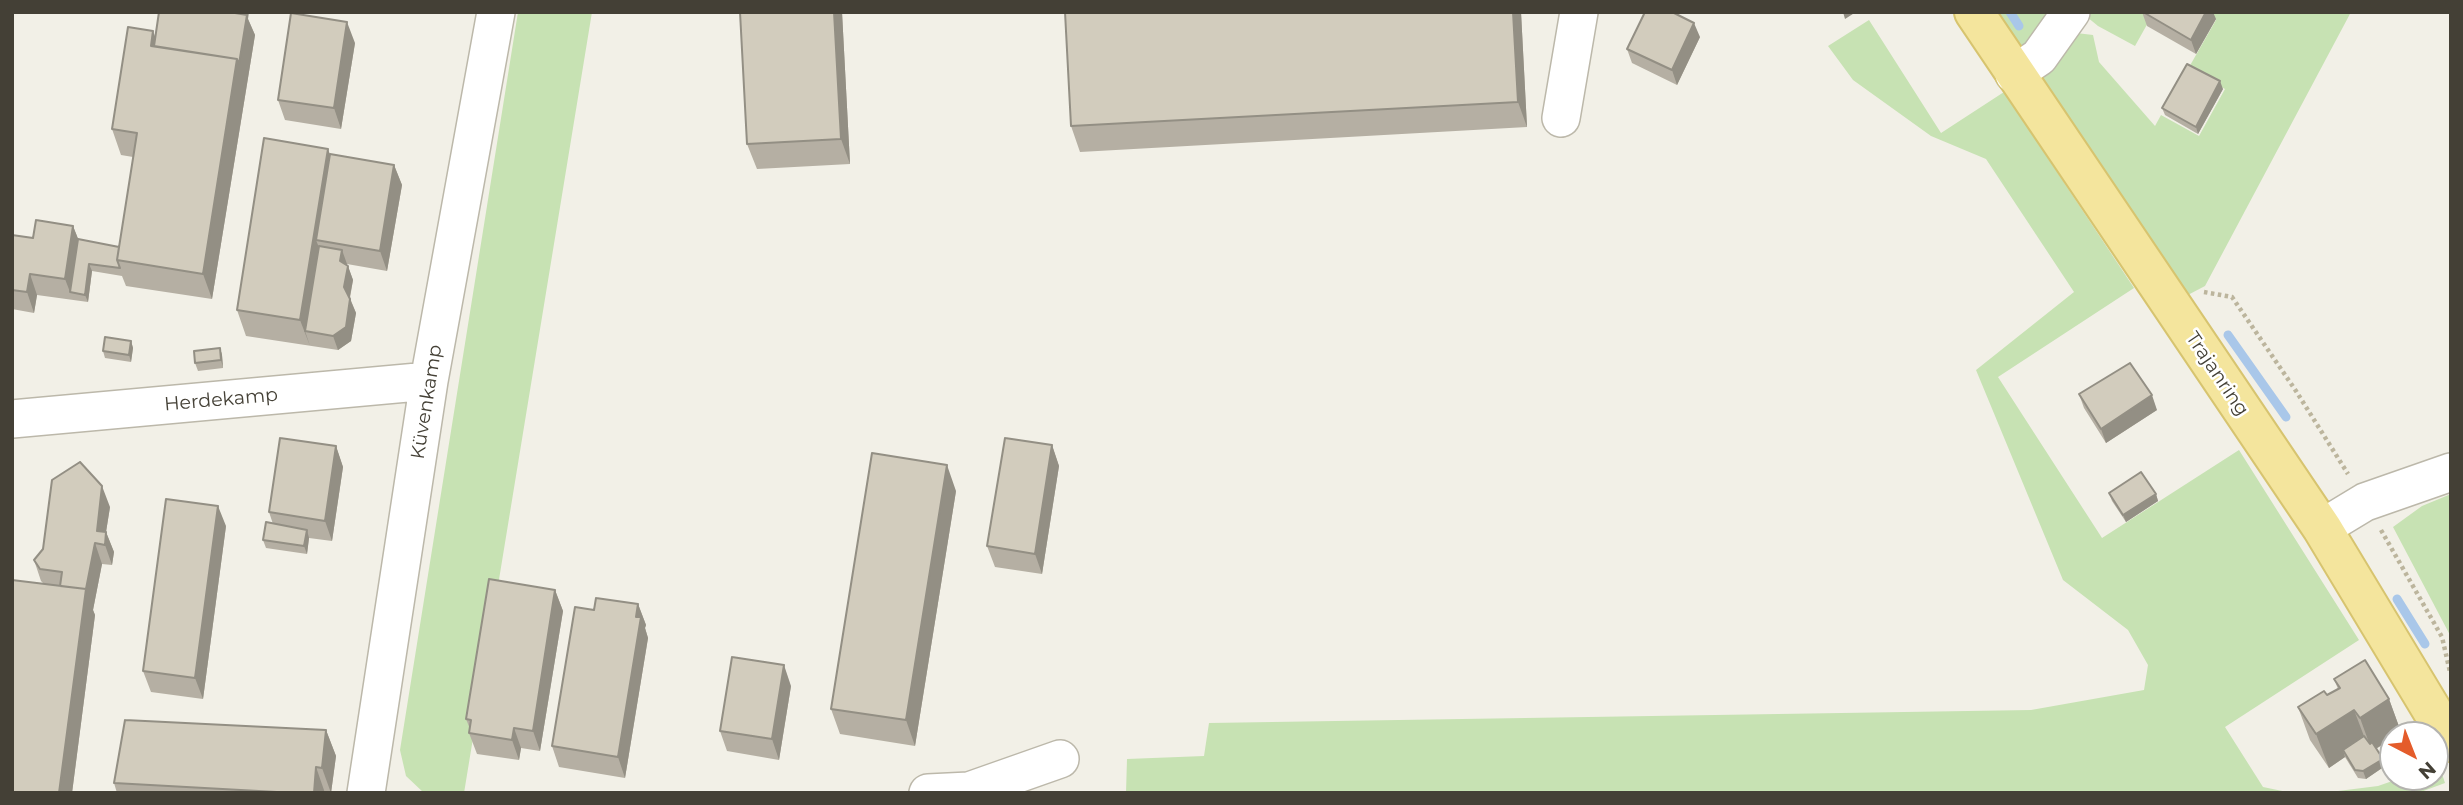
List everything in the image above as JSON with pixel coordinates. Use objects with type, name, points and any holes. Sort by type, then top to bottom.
[{"type":"main road","name":"Trajanring","points":[[1974,12],[2322,528],[2451,742]]},
{"type":"street","name":"Küvenkamp","points":[[366,793],[429,380],[496,12]]},
{"type":"street","points":[[1562,118],[1579,12]]},
{"type":"street","points":[[2014,74],[2039,57],[2071,12]]},
{"type":"street","name":"Herdekamp","points":[[12,419],[429,380]]},
{"type":"street","points":[[2322,528],[2365,502],[2451,472]]},
{"type":"street","points":[[928,793],[969,791],[1060,759]]},
{"type":"path","points":[[2200,291],[2232,297],[2296,391],[2365,502],[2442,637],[2451,675]]},
{"type":"green space","points":[[518,12],[592,12],[464,793],[424,793],[406,776],[400,750]]},
{"type":"green space","points":[[1994,12],[2061,12],[2019,51]]},
{"type":"green space","points":[[2081,12],[2154,12],[2135,46],[2098,26]]},
{"type":"green space","points":[[2204,12],[2351,12],[2205,286],[2184,297],[2037,86],[2047,61],[2068,32],[2093,35],[2099,62],[2155,126],[2161,115],[2199,136],[2225,89],[2188,69],[2216,20]]},
{"type":"green space","points":[[1869,20],[1941,133],[2004,92],[2134,288],[1998,377],[2102,538],[2239,450],[2359,640],[2225,727],[2263,787],[2292,793],[1126,793],[1127,759],[1204,756],[1209,723],[2031,710],[2144,690],[2148,665],[2128,630],[2063,580],[1976,370],[2074,292],[1986,159],[1931,136],[1853,80],[1828,46]]},
{"type":"green space","points":[[2451,494],[2451,637],[2393,527],[2422,506]]},
{"type":"green space","points":[[2378,786],[2379,791],[2423,791],[2322,793]]},
{"type":"building","points":[[159,12],[229,12],[247,15],[239,64],[237,59],[154,46]]},
{"type":"building","points":[[740,12],[834,12],[841,139],[747,144]]},
{"type":"building","points":[[1065,12],[1513,12],[1518,102],[1071,126]]},
{"type":"building","points":[[1645,12],[1672,12],[1694,23],[1672,70],[1627,49]]},
{"type":"building","points":[[2143,12],[2206,12],[2191,40]]},
{"type":"building","points":[[291,13],[347,22],[334,108],[278,100]]},
{"type":"building","points":[[128,27],[153,31],[151,46],[237,59],[203,274],[117,260],[137,133],[112,129]]},
{"type":"building","points":[[2187,64],[2220,81],[2196,127],[2162,108]]},
{"type":"building","points":[[264,138],[328,149],[300,320],[237,310]]},
{"type":"building","points":[[330,154],[394,165],[380,251],[316,240]]},
{"type":"building","points":[[36,220],[73,226],[65,279],[30,274],[27,292],[12,290],[12,235],[33,238]]},
{"type":"building","points":[[78,239],[119,247],[117,260],[120,268],[89,264],[85,295],[70,292]]},
{"type":"building","points":[[319,246],[342,250],[340,261],[348,266],[344,287],[350,299],[346,327],[333,336],[305,331]]},
{"type":"building","points":[[105,337],[131,341],[129,355],[103,351]]},
{"type":"building","points":[[220,348],[221,360],[195,363],[194,351]]},
{"type":"building","points":[[2130,363],[2152,395],[2101,429],[2079,394]]},
{"type":"building","points":[[280,438],[336,446],[325,521],[269,512]]},
{"type":"building","points":[[1005,438],[1052,445],[1035,554],[987,546]]},
{"type":"building","points":[[872,453],[947,465],[906,720],[831,709]]},
{"type":"building","points":[[80,462],[102,486],[97,531],[106,532],[105,545],[95,543],[86,589],[60,586],[62,572],[40,569],[34,560],[43,549],[52,480]]},
{"type":"building","points":[[2141,472],[2156,494],[2123,515],[2109,493]]},
{"type":"building","points":[[166,499],[218,506],[195,678],[143,671]]},
{"type":"building","points":[[266,522],[307,530],[304,546],[263,540]]},
{"type":"building","points":[[489,579],[555,590],[533,731],[514,728],[512,740],[469,733],[471,720],[466,719]]},
{"type":"building","points":[[12,580],[86,589],[59,793],[12,793]]},
{"type":"building","points":[[596,598],[638,604],[636,617],[641,617],[618,757],[552,746],[575,607],[594,610]]},
{"type":"building","points":[[732,657],[784,665],[772,739],[720,731]]},
{"type":"building","points":[[2365,660],[2389,699],[2360,718],[2354,710],[2316,734],[2298,707],[2324,691],[2327,695],[2340,688],[2334,679]]},
{"type":"building","points":[[125,720],[326,730],[322,768],[316,767],[314,793],[114,783]]},
{"type":"building","points":[[2364,736],[2379,753],[2379,761],[2363,771],[2355,770],[2343,750]]},
{"type":"waterway","points":[[2010,12],[2019,26]]},
{"type":"waterway","points":[[2228,335],[2286,417]]},
{"type":"waterway","points":[[2397,599],[2425,644]]}]
